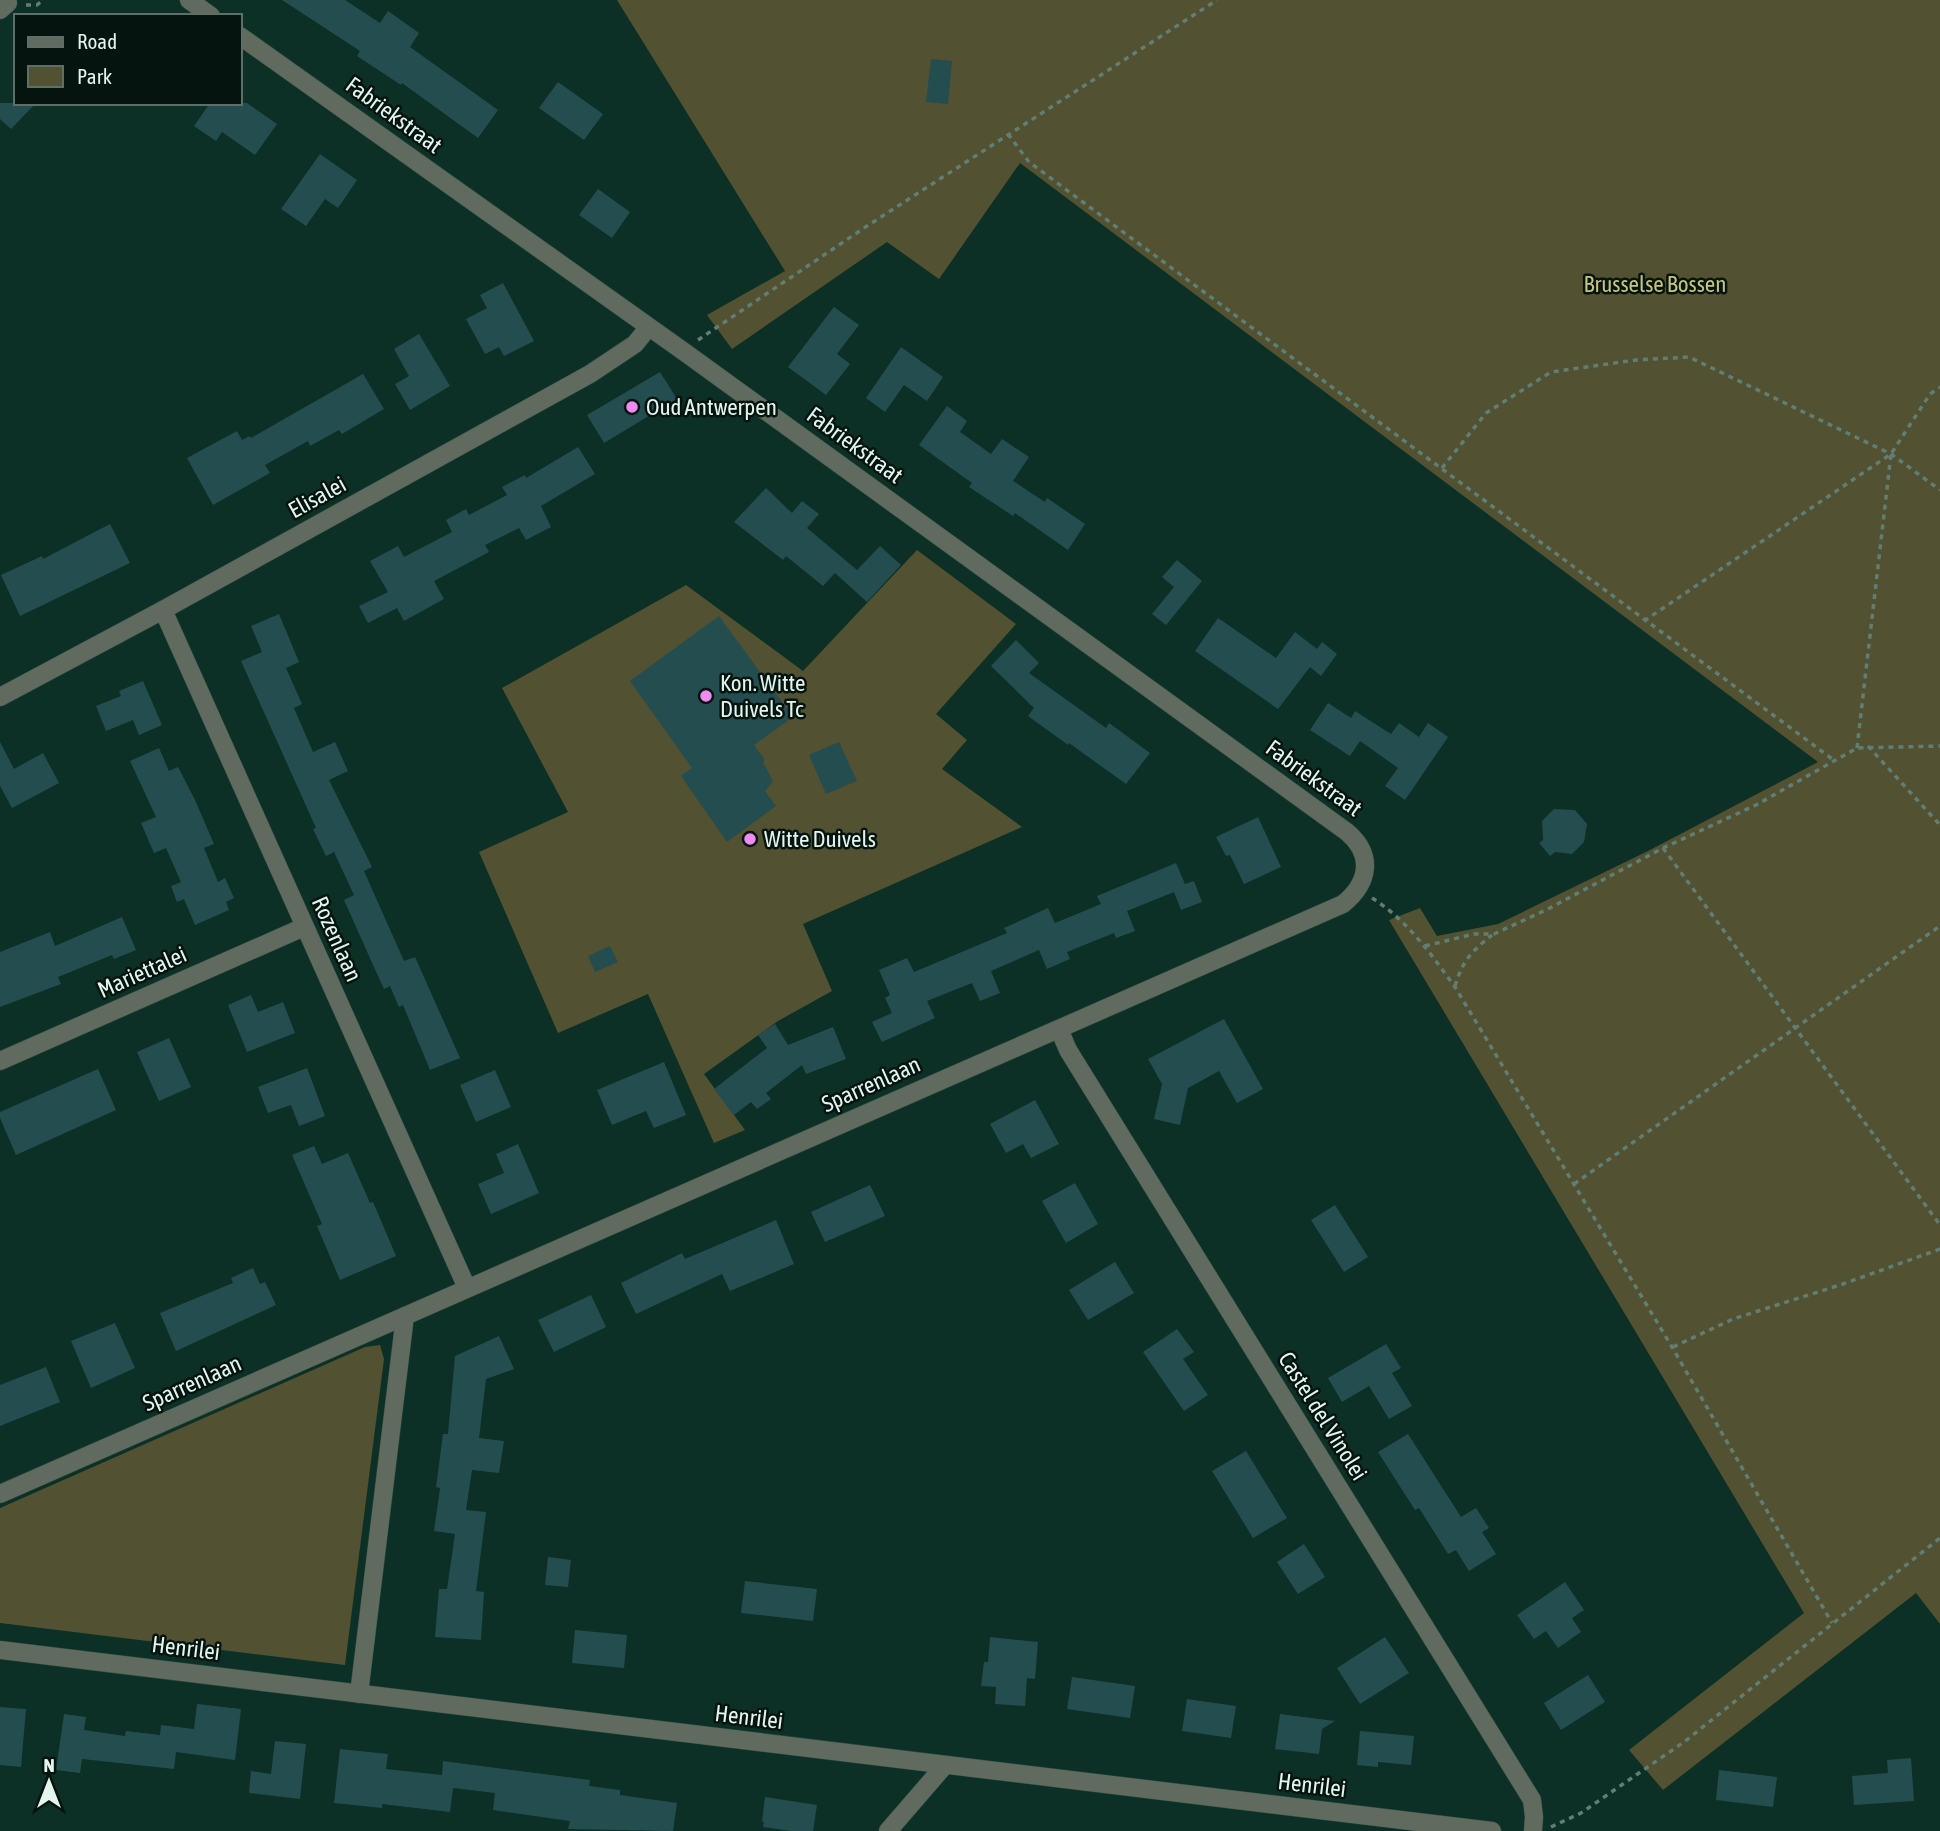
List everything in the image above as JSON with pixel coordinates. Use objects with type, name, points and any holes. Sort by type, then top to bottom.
[{"type":"street","points":[[189,0],[208,14]]},
{"type":"street","name":"Fabriekstraat","points":[[242,37],[683,351],[1347,832],[1356,839],[1364,857],[1363,880],[1355,894]]},
{"type":"street","name":"Elisalei","points":[[0,697],[590,374],[635,344],[648,328]]},
{"type":"street","name":"Rozenlaan","points":[[163,610],[467,1288]]},
{"type":"street","name":"Sparrenlaan","points":[[0,1494],[1343,904],[1355,894]]},
{"type":"street","name":"Mariettalei","points":[[0,1061],[304,927]]},
{"type":"street","name":"Castel del Vinolei","points":[[1059,1029],[1075,1061],[1532,1800],[1533,1831]]},
{"type":"street","points":[[359,1694],[405,1316]]},
{"type":"street","name":"Henrilei","points":[[0,1650],[1492,1831]]},
{"type":"street","points":[[887,1831],[945,1765]]},
{"type":"path","points":[[683,351],[715,326],[1217,0]]},
{"type":"path","points":[[1008,134],[1029,162],[1835,761]]},
{"type":"path","points":[[1442,468],[1486,413],[1551,372],[1636,360],[1689,357],[1891,454],[1940,490]]},
{"type":"path","points":[[1644,621],[1891,454],[1930,394],[1940,387]]},
{"type":"path","points":[[1857,748],[1891,454]]},
{"type":"path","points":[[1868,746],[1940,825]]},
{"type":"path","points":[[1455,987],[1461,967],[1471,951],[1494,934],[1546,910],[1663,848],[1756,805],[1857,748],[1940,746]]},
{"type":"path","points":[[1663,848],[1940,1225]]},
{"type":"path","points":[[1355,894],[1373,898],[1397,917],[1425,946],[1455,987],[1672,1347],[1832,1623]]},
{"type":"path","points":[[1574,1184],[1940,926]]},
{"type":"path","points":[[1425,946],[1474,934],[1494,934]]},
{"type":"path","points":[[1672,1347],[1733,1319],[1940,1249]]},
{"type":"path","points":[[1543,1831],[1581,1813],[1684,1742],[1940,1538]]},
{"type":"green space","name":"Brusselse Bossen","points":[[617,0],[1940,0],[1940,1624],[1916,1593],[1663,1790],[1629,1750],[1804,1613],[1389,920],[1420,908],[1437,936],[1498,924],[1646,852],[1818,762],[1020,163],[939,279],[887,242],[732,349],[707,315],[785,271]]},
{"type":"green space","name":"Witte Duivels","points":[[917,550],[1016,624],[936,714],[967,740],[942,769],[1022,827],[803,924],[832,991],[778,1021],[704,1074],[745,1130],[714,1143],[648,994],[558,1033],[479,852],[568,812],[502,688],[686,585],[803,671]]},
{"type":"green space","points":[[380,1345],[384,1359],[345,1665],[0,1623],[0,1508],[365,1347]]},
{"type":"building","points":[[282,0],[345,0],[380,23],[388,11],[419,33],[410,47],[498,110],[478,138],[402,83],[401,85],[357,56],[360,51]]},
{"type":"building","points":[[931,59],[952,61],[948,104],[926,102]]},
{"type":"building","points":[[558,82],[603,114],[584,140],[539,108]]},
{"type":"building","points":[[0,103],[34,105],[11,129],[0,119]]},
{"type":"building","points":[[242,103],[247,103],[277,124],[255,155],[222,132],[216,141],[194,126],[209,105]]},
{"type":"building","points":[[320,154],[357,180],[338,208],[325,199],[306,226],[281,209]]},
{"type":"building","points":[[598,189],[630,212],[612,238],[579,215]]},
{"type":"building","points":[[503,283],[534,341],[504,356],[499,347],[485,354],[466,319],[487,308],[480,295]]},
{"type":"building","points":[[834,307],[859,325],[837,354],[850,364],[826,395],[788,367]]},
{"type":"building","points":[[419,334],[450,386],[410,410],[395,384],[409,376],[394,349]]},
{"type":"building","points":[[901,347],[943,377],[927,401],[904,385],[885,412],[866,398]]},
{"type":"building","name":"Oud Antwerpen","points":[[660,372],[677,399],[604,443],[587,415]]},
{"type":"building","points":[[363,374],[384,409],[342,434],[339,430],[310,446],[308,441],[265,465],[270,473],[213,505],[187,458],[237,431],[242,440],[250,436],[251,438]]},
{"type":"building","points":[[947,406],[967,421],[960,432],[991,454],[1002,439],[1029,457],[1013,481],[1045,502],[1047,498],[1085,524],[1068,550],[1015,513],[1013,516],[969,487],[972,483],[919,445]]},
{"type":"building","points":[[578,447],[595,474],[541,506],[551,527],[526,540],[519,528],[485,545],[489,552],[434,581],[444,599],[404,621],[397,608],[368,623],[359,606],[388,592],[370,561],[398,546],[404,557],[452,532],[446,520],[466,509],[469,515],[507,495],[502,487],[525,475],[526,478]]},
{"type":"building","points":[[766,488],[792,513],[802,501],[819,514],[807,528],[857,570],[880,546],[901,565],[867,602],[835,573],[823,586],[786,556],[783,560],[734,522]]},
{"type":"building","points":[[110,524],[130,563],[20,616],[1,575],[42,556],[43,559]]},
{"type":"building","points":[[1177,560],[1202,581],[1166,625],[1152,614],[1174,587],[1162,577]]},
{"type":"building","points":[[279,614],[299,662],[286,668],[302,704],[294,708],[313,752],[335,742],[348,771],[329,780],[372,867],[364,871],[404,961],[415,957],[460,1058],[430,1070],[403,1005],[399,1007],[390,986],[384,989],[344,900],[354,895],[334,852],[326,856],[241,661],[262,652],[251,626]]},
{"type":"building","points":[[719,616],[793,717],[754,745],[765,760],[763,762],[773,781],[765,791],[776,806],[727,842],[681,776],[692,768],[630,681]]},
{"type":"building","points":[[1218,618],[1276,658],[1295,632],[1317,649],[1322,642],[1337,654],[1321,676],[1310,667],[1278,709],[1195,651]]},
{"type":"building","points":[[1016,640],[1039,663],[1029,673],[1106,728],[1109,723],[1150,753],[1126,784],[1028,716],[1034,708],[991,666]]},
{"type":"building","points":[[143,681],[162,725],[139,735],[133,720],[106,731],[96,706],[121,696],[119,691]]},
{"type":"building","points":[[1328,703],[1351,718],[1355,711],[1391,734],[1399,723],[1419,737],[1428,723],[1448,737],[1405,800],[1385,786],[1398,768],[1360,741],[1350,756],[1310,730]]},
{"type":"building","points":[[0,742],[14,769],[43,753],[59,783],[12,808],[0,786]]},
{"type":"building","points":[[839,742],[857,781],[826,794],[809,755]]},
{"type":"building","points":[[159,748],[169,771],[178,767],[195,800],[214,844],[204,848],[218,882],[225,878],[234,898],[226,902],[229,910],[195,925],[184,899],[177,902],[171,886],[181,882],[166,848],[154,853],[141,823],[156,817],[130,761]]},
{"type":"building","points":[[1554,809],[1575,810],[1587,824],[1584,842],[1572,854],[1555,852],[1550,856],[1539,843],[1543,840],[1542,821]]},
{"type":"building","points":[[1258,817],[1281,867],[1244,884],[1230,855],[1226,856],[1216,837]]},
{"type":"building","points":[[1176,863],[1185,884],[1194,881],[1202,902],[1181,910],[1174,892],[1127,911],[1135,931],[1116,938],[1114,933],[1067,952],[1070,959],[1047,969],[1039,950],[991,971],[1000,993],[980,1001],[972,983],[927,1001],[935,1018],[882,1042],[872,1022],[892,1013],[885,998],[890,995],[879,970],[907,958],[914,972],[1007,933],[1004,928],[1048,908],[1055,923],[1101,904],[1097,896]]},
{"type":"building","points":[[122,917],[136,950],[114,959],[112,955],[58,977],[61,984],[0,1007],[0,952],[50,932],[55,946]]},
{"type":"building","points":[[610,946],[618,962],[595,972],[588,956]]},
{"type":"building","points":[[251,995],[258,1012],[283,1002],[295,1033],[247,1052],[228,1005]]},
{"type":"building","points":[[1224,1019],[1263,1089],[1237,1103],[1219,1071],[1188,1088],[1180,1125],[1154,1119],[1162,1084],[1148,1059]]},
{"type":"building","points":[[775,1024],[788,1045],[833,1027],[846,1059],[806,1074],[802,1065],[766,1093],[771,1099],[757,1109],[751,1102],[734,1115],[714,1089],[767,1048],[758,1035]]},
{"type":"building","points":[[169,1038],[191,1087],[159,1101],[137,1052]]},
{"type":"building","points":[[664,1062],[686,1115],[654,1128],[646,1111],[612,1125],[597,1090]]},
{"type":"building","points":[[307,1068],[325,1116],[299,1126],[291,1105],[268,1113],[258,1087]]},
{"type":"building","points":[[98,1069],[116,1110],[16,1155],[0,1112]]},
{"type":"building","points":[[495,1070],[511,1107],[476,1122],[460,1085]]},
{"type":"building","points":[[1035,1100],[1059,1144],[1031,1158],[1023,1144],[1006,1153],[990,1124]]},
{"type":"building","points":[[518,1144],[539,1193],[491,1214],[478,1184],[504,1173],[496,1154]]},
{"type":"building","points":[[314,1146],[322,1164],[348,1153],[396,1256],[340,1280],[317,1226],[322,1224],[292,1155]]},
{"type":"building","points":[[1075,1183],[1098,1224],[1066,1243],[1042,1201]]},
{"type":"building","points":[[870,1185],[885,1216],[825,1242],[811,1212]]},
{"type":"building","points":[[1335,1205],[1368,1257],[1344,1272],[1311,1220]]},
{"type":"building","points":[[776,1220],[794,1264],[730,1291],[722,1274],[636,1314],[621,1283],[682,1253],[685,1259]]},
{"type":"building","points":[[1115,1262],[1134,1293],[1088,1320],[1069,1290]]},
{"type":"building","points":[[253,1268],[260,1284],[265,1282],[276,1305],[176,1351],[160,1313],[233,1283],[231,1278]]},
{"type":"building","points":[[591,1295],[606,1327],[554,1352],[538,1320]]},
{"type":"building","points":[[115,1323],[135,1368],[91,1388],[71,1341]]},
{"type":"building","points":[[1177,1329],[1194,1352],[1183,1359],[1208,1395],[1184,1411],[1143,1352]]},
{"type":"building","points":[[499,1336],[514,1369],[486,1379],[479,1438],[504,1441],[499,1473],[472,1470],[466,1510],[486,1512],[476,1591],[484,1592],[481,1640],[435,1637],[439,1589],[447,1589],[455,1534],[434,1531],[440,1488],[436,1487],[443,1434],[448,1434],[455,1356]]},
{"type":"building","points":[[1386,1344],[1401,1368],[1392,1373],[1412,1406],[1389,1419],[1369,1386],[1342,1402],[1328,1378]]},
{"type":"building","points":[[46,1367],[60,1402],[0,1426],[0,1385]]},
{"type":"building","points":[[1408,1434],[1461,1517],[1476,1508],[1489,1528],[1482,1532],[1496,1554],[1469,1571],[1456,1550],[1448,1554],[1419,1508],[1415,1510],[1378,1452]]},
{"type":"building","points":[[1246,1451],[1287,1518],[1253,1538],[1212,1471]]},
{"type":"building","points":[[1304,1544],[1325,1577],[1298,1594],[1277,1562]]},
{"type":"building","points":[[548,1557],[571,1560],[568,1587],[545,1585]]},
{"type":"building","points":[[745,1581],[817,1589],[813,1621],[741,1613]]},
{"type":"building","points":[[1565,1582],[1584,1610],[1572,1618],[1581,1632],[1558,1648],[1546,1631],[1534,1639],[1517,1615]]},
{"type":"building","points":[[575,1630],[627,1635],[624,1668],[572,1663]]},
{"type":"building","points":[[990,1637],[1038,1642],[1035,1679],[1027,1678],[1025,1706],[995,1704],[996,1687],[981,1686],[984,1662],[988,1662]]},
{"type":"building","points":[[1385,1637],[1409,1673],[1360,1704],[1337,1668]]},
{"type":"building","points":[[1588,1675],[1605,1702],[1561,1730],[1544,1703]]},
{"type":"building","points":[[1072,1677],[1135,1686],[1130,1718],[1067,1709]]},
{"type":"building","points":[[1187,1699],[1236,1706],[1231,1738],[1182,1731]]},
{"type":"building","points":[[197,1704],[241,1709],[235,1760],[176,1752],[174,1769],[82,1759],[80,1773],[56,1770],[64,1714],[86,1717],[84,1730],[125,1736],[126,1731],[160,1735],[161,1725],[194,1729]]},
{"type":"building","points":[[0,1707],[26,1709],[21,1767],[0,1765]]},
{"type":"building","points":[[1280,1714],[1335,1721],[1322,1729],[1319,1754],[1275,1749]]},
{"type":"building","points":[[1360,1731],[1414,1736],[1411,1765],[1378,1762],[1378,1767],[1357,1765]]},
{"type":"building","points":[[275,1741],[306,1744],[300,1799],[249,1793],[251,1771],[271,1774]]},
{"type":"building","points":[[340,1749],[388,1754],[386,1769],[442,1775],[443,1761],[590,1780],[589,1786],[620,1790],[620,1795],[677,1803],[673,1831],[568,1829],[570,1821],[493,1810],[495,1793],[453,1788],[450,1812],[382,1804],[382,1808],[334,1803]]},
{"type":"building","points":[[1911,1758],[1914,1801],[1854,1805],[1852,1776],[1888,1773],[1887,1760]]},
{"type":"building","points":[[1719,1770],[1777,1777],[1773,1807],[1716,1800]]},
{"type":"building","points":[[765,1797],[817,1805],[813,1831],[763,1827]]},
{"type":"place","name":"Oud Antwerpen","points":[[632,407]]},
{"type":"place","name":"Kon. Witte Duivels Tc","points":[[706,696]]},
{"type":"place","name":"Witte Duivels","points":[[750,839]]}]
